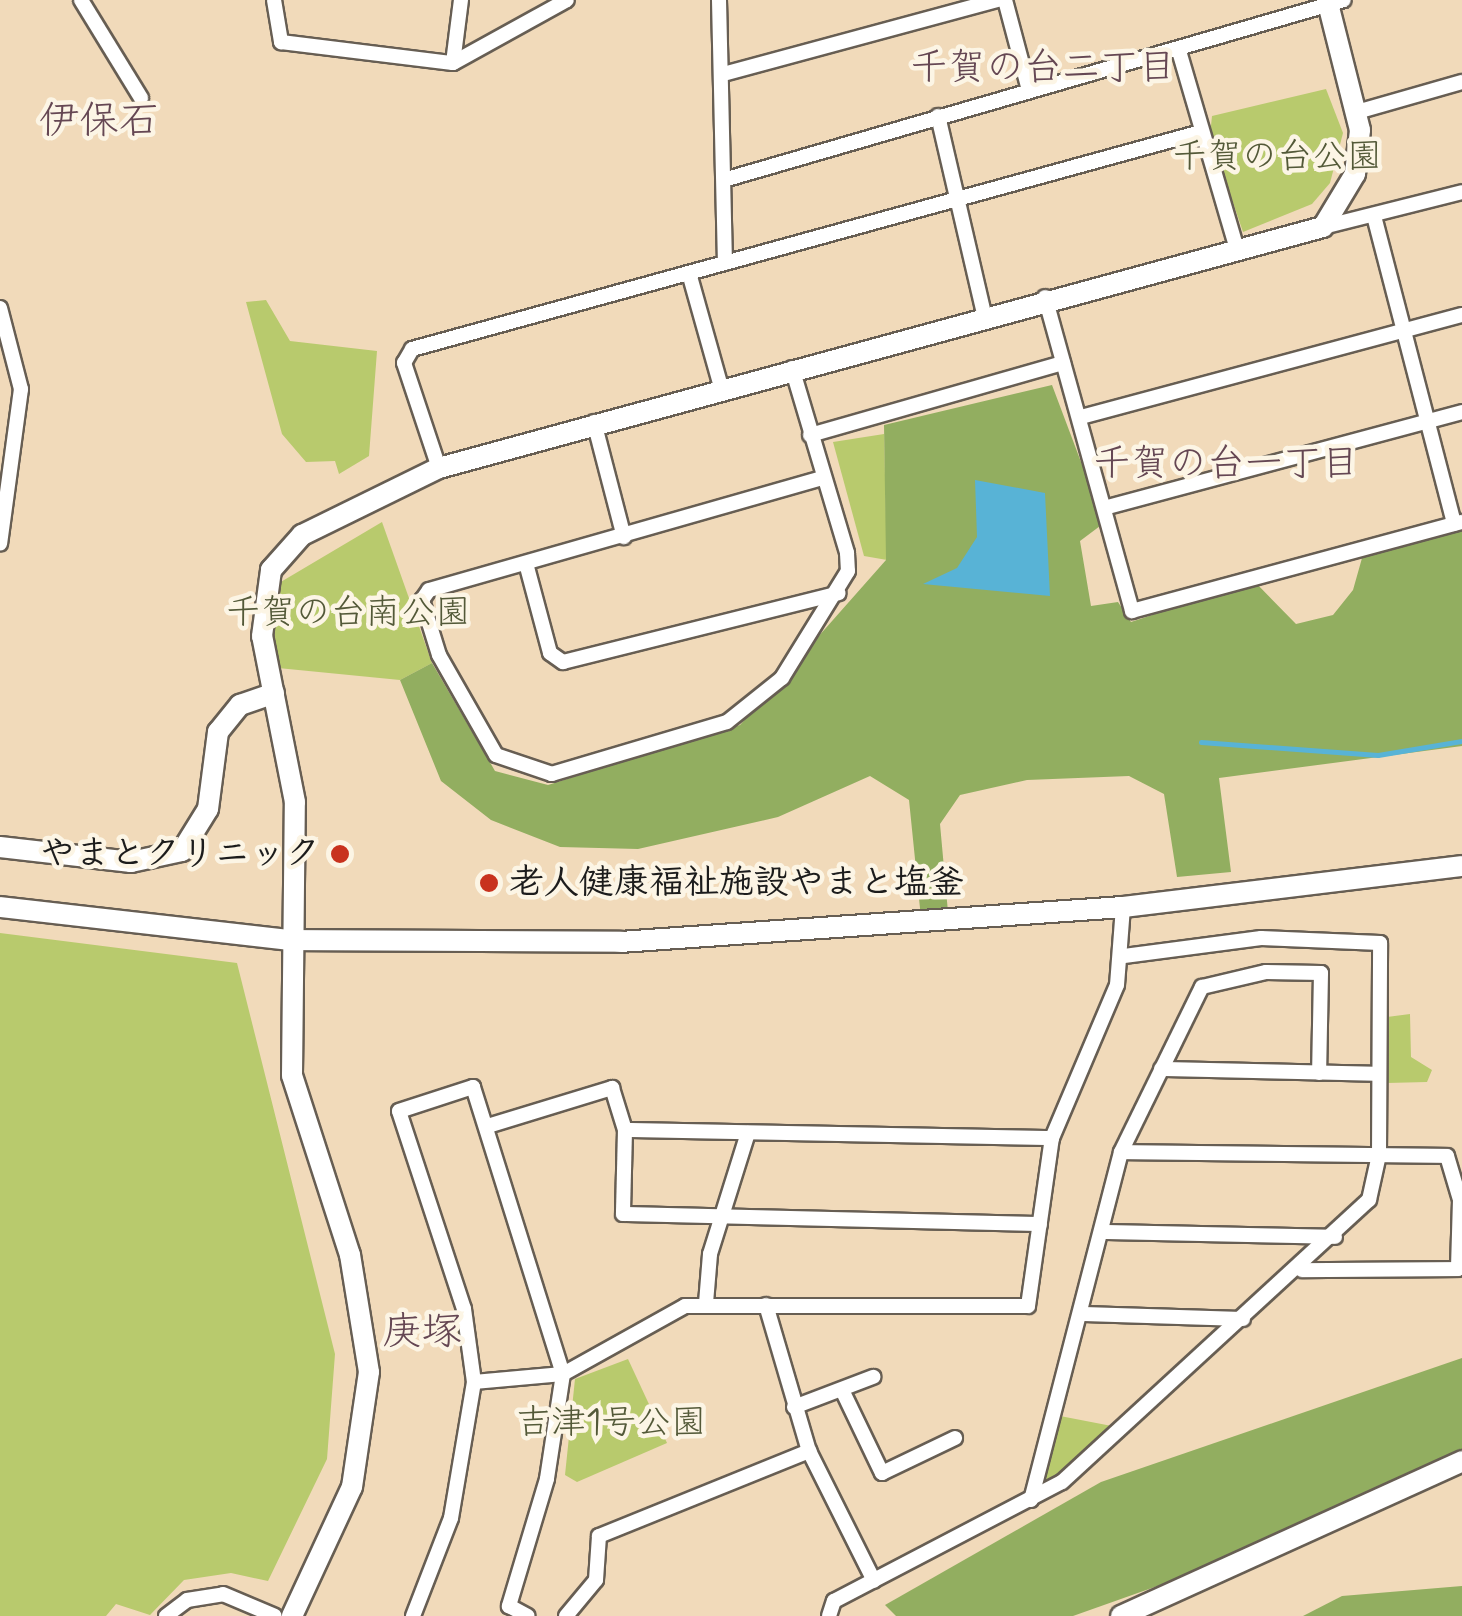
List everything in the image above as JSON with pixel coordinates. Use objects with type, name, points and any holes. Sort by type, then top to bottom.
[{"type":"street","points":[[81,0],[141,98]]},
{"type":"street","points":[[274,0],[280,42],[453,64],[567,0]]},
{"type":"street","points":[[453,64],[461,0]]},
{"type":"street","points":[[718,0],[727,74],[725,263]]},
{"type":"street","points":[[727,74],[1002,0],[1029,90]]},
{"type":"street","points":[[727,178],[1029,90],[1179,51],[1333,2],[1360,111],[1354,174],[1323,227]]},
{"type":"street","points":[[1179,51],[1238,253]]},
{"type":"street","points":[[1360,111],[1462,82]]},
{"type":"street","points":[[938,116],[984,314]]},
{"type":"street","points":[[440,468],[404,363],[412,349],[1201,132]]},
{"type":"street","points":[[292,1616],[352,1488],[369,1372],[350,1256],[292,1075],[289,940],[294,802],[260,612],[281,554],[440,468],[1045,297],[1238,253],[1462,192]]},
{"type":"street","points":[[1045,297],[1132,612],[1458,523],[1426,421],[1374,216]]},
{"type":"street","points":[[689,273],[721,387]]},
{"type":"street","points":[[0,308],[21,389],[0,544]]},
{"type":"street","points":[[1081,418],[1462,315]]},
{"type":"street","points":[[810,435],[1064,363]]},
{"type":"street","points":[[792,368],[848,554],[839,592],[782,678],[727,722],[536,773],[496,755],[439,655],[422,600],[429,590],[527,567],[823,478]]},
{"type":"street","points":[[1104,508],[1462,412]]},
{"type":"street","points":[[594,422],[624,537]]},
{"type":"street","points":[[527,567],[550,654],[563,662],[839,592]]},
{"type":"street","points":[[0,847],[130,862],[182,851],[208,809],[218,732],[240,705],[274,693]]},
{"type":"street","points":[[0,907],[289,940],[620,942],[1123,906],[1462,866]]},
{"type":"street","points":[[474,1382],[563,1374],[685,1306],[1028,1306],[1052,1138],[1124,956],[1123,906]]},
{"type":"street","points":[[829,1616],[834,1601],[1030,1500],[1108,1444],[1302,1270],[1370,1200],[1378,1154],[1380,943],[1261,938],[1124,956]]},
{"type":"street","points":[[1030,1500],[1083,1314],[1121,1152],[1202,987],[1266,972],[1320,974],[1319,1073]]},
{"type":"street","points":[[1162,1069],[1379,1074]]},
{"type":"street","points":[[414,1616],[450,1518],[474,1382],[464,1309],[399,1111],[473,1087],[491,1125],[563,1374],[547,1479],[509,1606],[528,1616]]},
{"type":"street","points":[[491,1125],[612,1088],[625,1130],[623,1214],[1040,1224]]},
{"type":"street","points":[[625,1130],[1052,1138]]},
{"type":"street","points":[[706,1304],[720,1218],[748,1132]]},
{"type":"street","points":[[1121,1152],[1448,1156],[1460,1200],[1458,1269],[1302,1270]]},
{"type":"street","points":[[1102,1232],[1335,1238]]},
{"type":"street","points":[[766,1305],[809,1452],[874,1581]]},
{"type":"street","points":[[1083,1314],[1243,1320]]},
{"type":"street","points":[[794,1407],[873,1378]]},
{"type":"street","points":[[843,1392],[882,1473],[956,1438]]},
{"type":"street","points":[[566,1616],[596,1580],[599,1536],[809,1452]]},
{"type":"street","points":[[1121,1616],[1462,1461]]},
{"type":"street","points":[[166,1616],[187,1600],[223,1594],[275,1616]]},
{"type":"green space","name":"千賀の台公園","points":[[1326,89],[1343,133],[1330,183],[1312,204],[1243,232],[1210,135],[1212,116]]},
{"type":"green space","points":[[266,300],[290,341],[377,351],[369,456],[339,474],[335,461],[306,462],[282,434],[246,302]]},
{"type":"green space","points":[[1052,385],[1104,523],[1080,541],[1091,606],[1118,602],[1131,622],[1254,581],[1296,624],[1333,615],[1353,590],[1364,551],[1462,527],[1462,746],[1219,778],[1231,872],[1177,877],[1164,794],[1129,776],[1027,780],[960,795],[940,824],[948,912],[921,918],[909,800],[870,776],[778,817],[638,849],[560,847],[491,820],[441,781],[400,680],[432,663],[495,771],[548,785],[740,725],[886,560],[884,425]]},
{"type":"green space","points":[[884,434],[887,560],[864,556],[833,442]]},
{"type":"green space","name":"千賀の台南公園","points":[[382,522],[432,663],[400,680],[278,668],[267,608],[274,586]]},
{"type":"green space","points":[[0,933],[237,963],[335,1354],[327,1459],[268,1581],[231,1573],[184,1580],[150,1615],[116,1604],[106,1616],[0,1616]]},
{"type":"green space","points":[[1410,1014],[1411,1057],[1432,1070],[1427,1082],[1387,1083],[1387,1017]]},
{"type":"green space","points":[[1462,1358],[1462,1456],[1211,1567],[1073,1616],[896,1616],[885,1605],[1101,1482]]},
{"type":"green space","name":"吉津1号公園","points":[[628,1359],[667,1443],[577,1482],[565,1475],[575,1379]]},
{"type":"green space","points":[[1060,1416],[1117,1427],[1062,1482],[1039,1487]]},
{"type":"green space","points":[[1462,1586],[1462,1616],[1303,1616],[1342,1596]]},
{"type":"water","points":[[975,480],[1045,493],[1050,596],[923,584],[957,568],[977,537]]},
{"type":"waterway","points":[[1201,742],[1378,755],[1462,741]]},
{"type":"place","name":"やまとクリニック","points":[[340,854]]},
{"type":"place","name":"老人健康福祉施設やまと塩釜","points":[[489,883]]},
{"type":"district","name":"千賀の台二丁目","points":[[1043,69]]},
{"type":"district","name":"伊保石","points":[[99,122]]},
{"type":"district","name":"千賀の台一丁目","points":[[1226,465]]},
{"type":"district","name":"庚塚","points":[[422,1333]]}]
